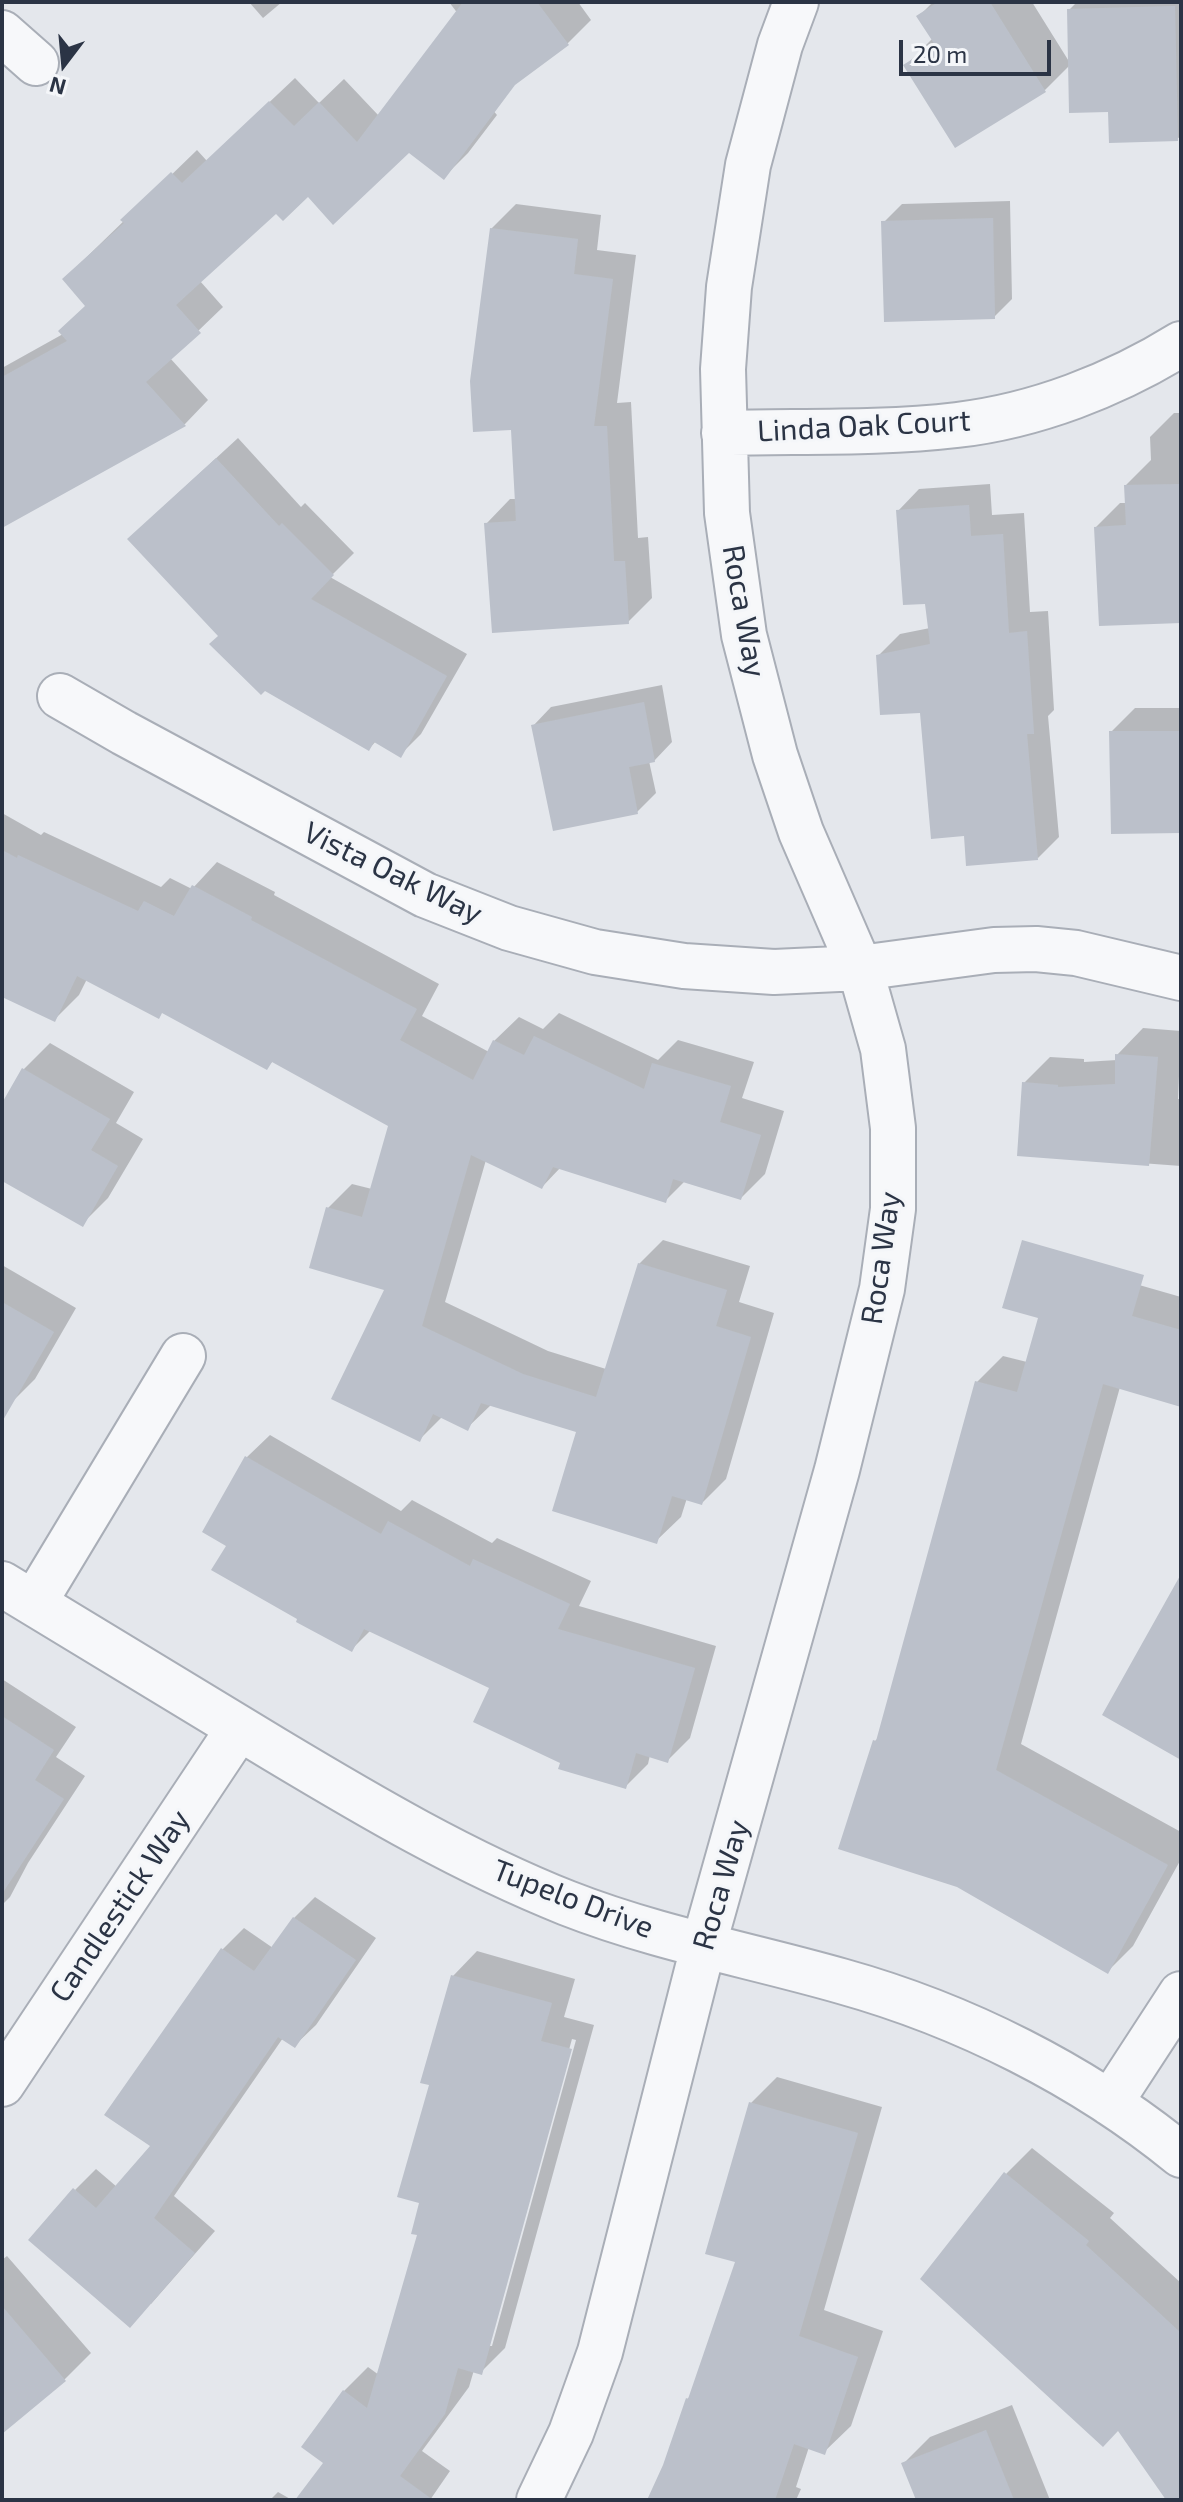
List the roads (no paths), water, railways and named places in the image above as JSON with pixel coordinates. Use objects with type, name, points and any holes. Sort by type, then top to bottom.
[{"type":"street","name":"Roca Way","points":[[539,2500],[571,2433],[600,2352],[703,1947],[837,1470],[882,1289],[893,1209],[893,1128],[883,1049],[860,968],[801,832],[775,755],[744,635],[727,513],[723,369],[729,287],[748,165],[780,45],[796,2]]},
{"type":"street","points":[[2,33],[36,63]]},
{"type":"street","name":"Linda Oak Court","points":[[724,433],[921,428],[973,422],[1074,396],[1158,358],[1181,344]]},
{"type":"street","name":"Vista Oak Way","points":[[60,696],[425,895],[509,928],[595,952],[684,966],[774,972],[860,968],[994,950],[1036,949],[1076,953],[1181,978]]},
{"type":"street","name":"Tupelo Drive","points":[[183,1356],[18,1594],[442,1846],[568,1903],[703,1947],[842,1981],[940,2014],[1032,2057],[1110,2103],[1181,2155]]},
{"type":"street","name":"Candlestick Way","points":[[2,2084],[239,1728]]},
{"type":"street","points":[[1110,2103],[1181,1994]]}]
